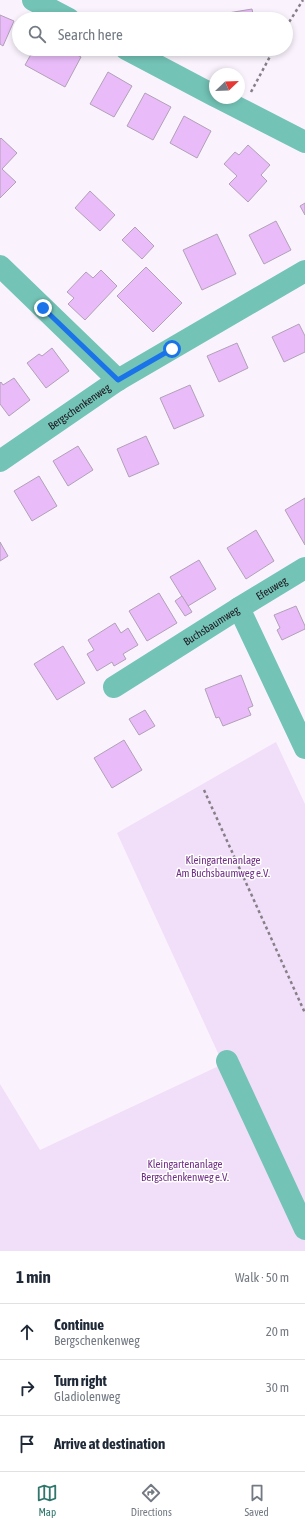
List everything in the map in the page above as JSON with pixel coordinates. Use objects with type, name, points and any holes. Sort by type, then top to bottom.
[{"type":"street","points":[[33,0],[56,12]]},
{"type":"street","points":[[139,56],[209,93]]},
{"type":"street","points":[[230,104],[305,142]]},
{"type":"street","points":[[0,266],[118,380]]},
{"type":"street","name":"Bergschenkenweg","points":[[0,461],[118,380],[305,271]]},
{"type":"street","name":"Efeuweg","points":[[239,608],[305,568]]},
{"type":"street","name":"Buchsbaumweg","points":[[114,687],[239,608],[305,748]]},
{"type":"street","points":[[226,1061],[305,1229]]},
{"type":"path","points":[[293,16],[303,0]]},
{"type":"path","points":[[242,110],[270,56]]},
{"type":"path","points":[[204,790],[305,1013]]},
{"type":"green space","points":[[276,742],[305,804],[305,1251],[0,1251],[0,1084],[40,1150],[223,1064],[117,833]]},
{"type":"building","points":[[252,9],[253,12],[234,12]]},
{"type":"building","points":[[0,15],[12,20],[12,26],[3,46],[0,44]]},
{"type":"building","points":[[30,56],[81,57],[65,87],[25,65]]},
{"type":"building","points":[[108,72],[132,86],[114,117],[90,104]]},
{"type":"building","points":[[145,93],[171,107],[153,140],[127,126]]},
{"type":"building","points":[[184,116],[211,131],[197,158],[170,143]]},
{"type":"building","points":[[1,138],[17,153],[2,169],[16,182],[0,198],[0,139]]},
{"type":"building","points":[[248,145],[270,165],[261,175],[267,181],[248,202],[229,184],[237,176],[224,164],[235,152],[239,155]]},
{"type":"building","points":[[90,191],[115,215],[100,231],[75,208]]},
{"type":"building","points":[[305,203],[305,215],[300,206]]},
{"type":"building","points":[[276,221],[291,250],[264,264],[249,235]]},
{"type":"building","points":[[135,227],[154,246],[142,259],[122,240]]},
{"type":"building","points":[[217,234],[236,274],[202,290],[183,250]]},
{"type":"building","points":[[146,267],[182,303],[153,332],[117,296]]},
{"type":"building","points":[[101,270],[117,286],[85,320],[68,304],[74,298],[67,292],[86,272],[93,278]]},
{"type":"building","points":[[299,324],[305,336],[305,352],[284,362],[272,337]]},
{"type":"building","points":[[237,343],[248,368],[219,382],[207,356]]},
{"type":"building","points":[[52,348],[69,371],[46,388],[27,363],[39,354],[42,356]]},
{"type":"building","points":[[14,378],[30,400],[9,416],[0,404],[0,383],[1,382],[3,385]]},
{"type":"building","points":[[190,385],[204,416],[174,429],[160,398]]},
{"type":"building","points":[[146,436],[159,464],[129,477],[117,449]]},
{"type":"building","points":[[78,446],[93,470],[68,486],[53,461]]},
{"type":"building","points":[[39,476],[57,506],[32,521],[14,491]]},
{"type":"building","points":[[305,498],[305,545],[285,510]]},
{"type":"building","points":[[256,530],[274,561],[246,579],[227,548]]},
{"type":"building","points":[[0,542],[8,556],[0,561]]},
{"type":"building","points":[[199,560],[216,589],[188,606],[170,577]]},
{"type":"building","points":[[159,593],[177,623],[147,641],[129,611]]},
{"type":"building","points":[[182,596],[192,612],[185,616],[175,601]]},
{"type":"building","points":[[296,606],[305,629],[282,640],[277,630],[280,628],[274,615]]},
{"type":"building","points":[[115,623],[121,633],[128,628],[138,645],[123,654],[126,659],[114,666],[112,662],[97,671],[87,654],[94,650],[88,640]]},
{"type":"building","points":[[63,646],[85,683],[57,700],[34,664]]},
{"type":"building","points":[[241,675],[253,706],[248,708],[251,715],[223,726],[219,717],[216,718],[205,689]]},
{"type":"building","points":[[145,710],[155,726],[139,735],[129,719]]},
{"type":"building","points":[[124,740],[142,770],[112,788],[94,758]]},
{"type":"route","points":[[43,308],[118,380],[172,349]]},
{"type":"park label","name":"Kleingartenanlage Am Buchsbaumweg e.V.","points":[[223,866]]},
{"type":"park label","name":"Kleingartenanlage Bergschenkenweg e.V.","points":[[185,1170]]}]
